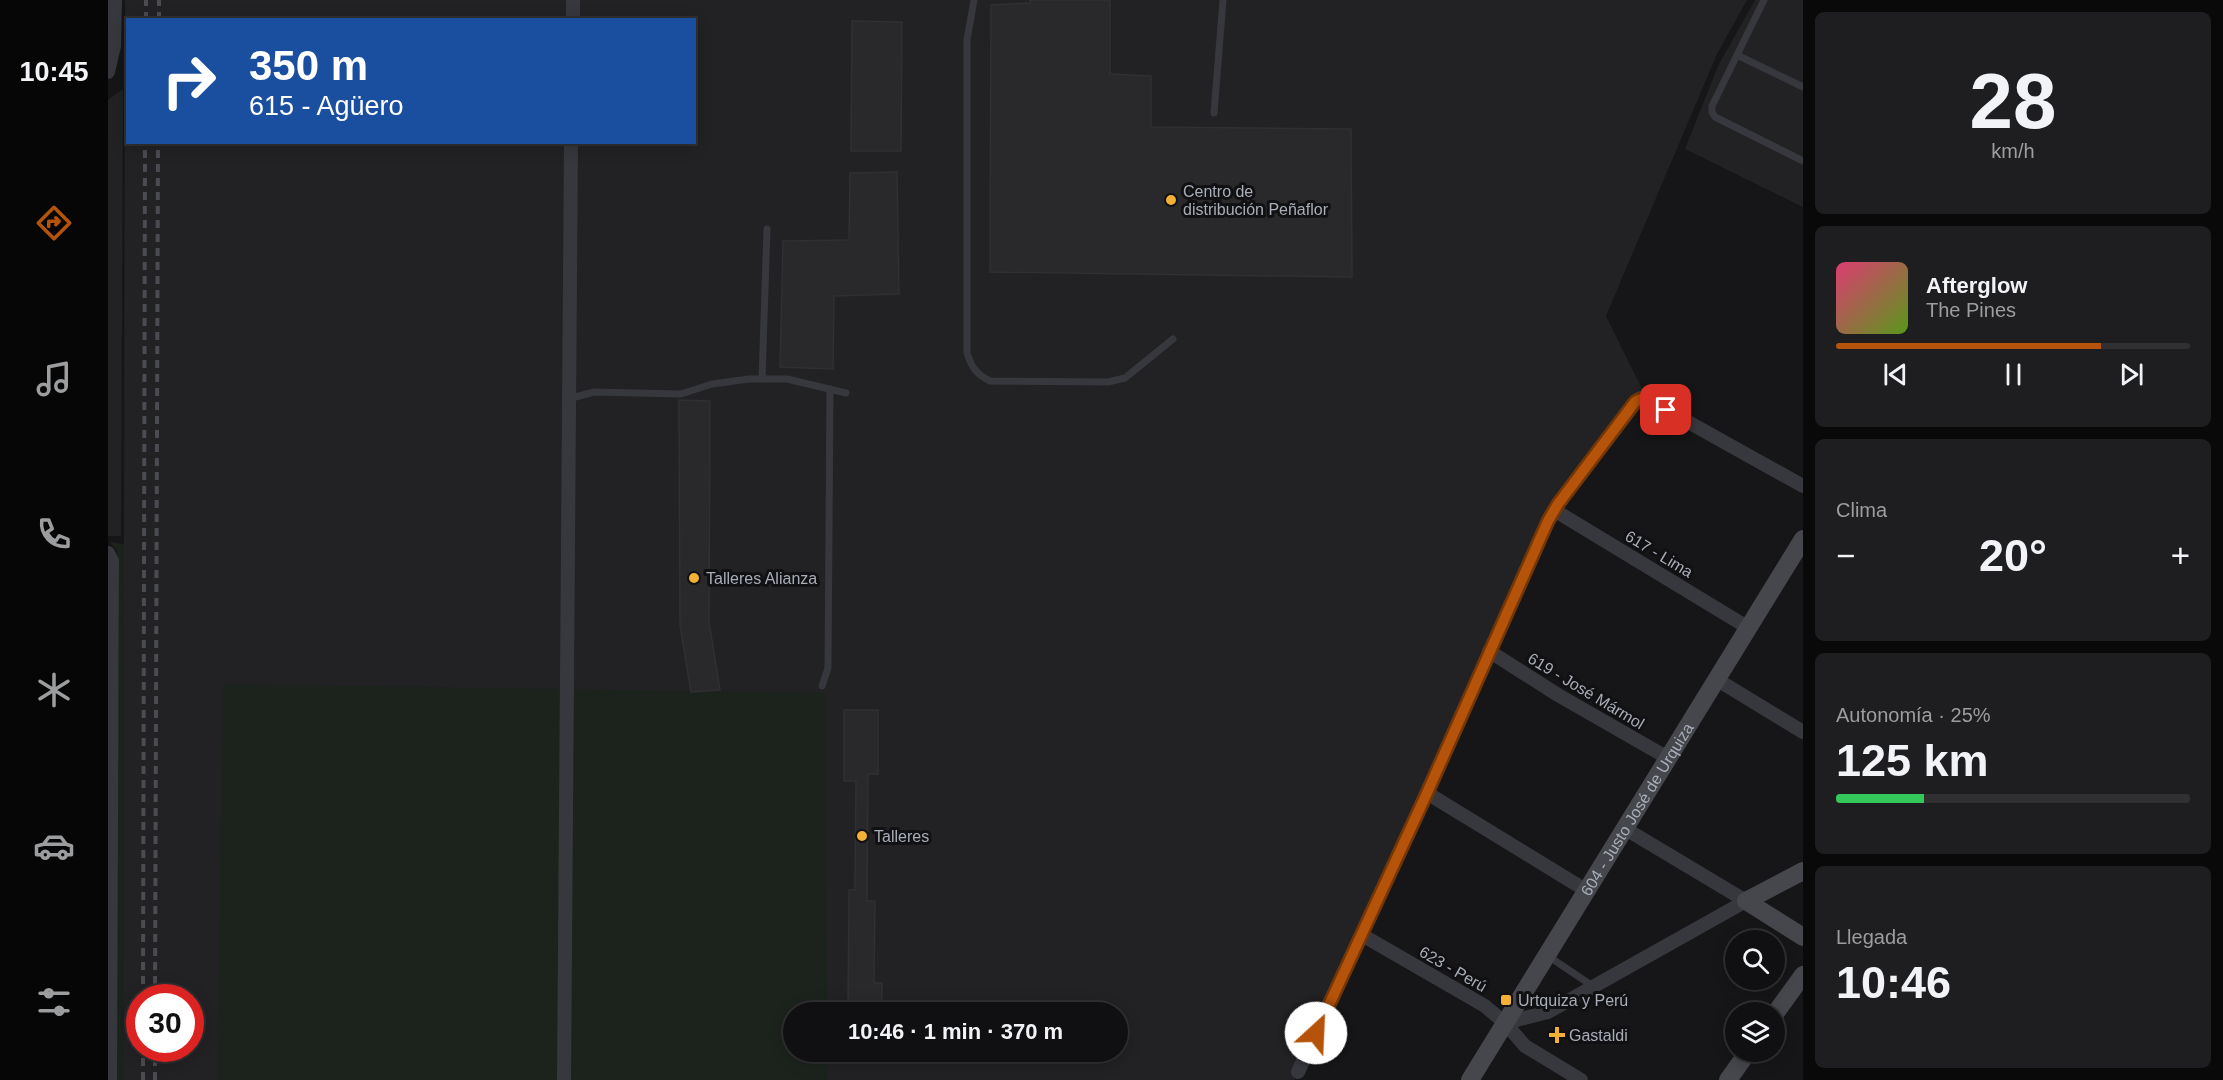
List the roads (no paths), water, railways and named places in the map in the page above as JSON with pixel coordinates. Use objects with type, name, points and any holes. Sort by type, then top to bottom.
[{"type":"main road","name":"604 - Justo José de Urquiza","points":[[1470,1080],[1803,539]]},
{"type":"main road","points":[[1803,871],[1746,901],[1803,937]]},
{"type":"main road","points":[[1783,1002],[1803,975]]},
{"type":"main road","points":[[1728,1080],[1741,1062]]},
{"type":"street","points":[[108,72],[115,0]]},
{"type":"street","points":[[573,0],[573,18]]},
{"type":"street","points":[[564,1080],[572,144]]},
{"type":"street","points":[[1298,1072],[1554,510],[1635,402],[1640,398],[1647,399],[1803,486]]},
{"type":"street","name":"617 - Lima","points":[[1554,510],[1747,627]]},
{"type":"street","points":[[108,553],[112,561],[109,839],[110,1073]]},
{"type":"street","name":"619 - José Mármol","points":[[1489,651],[1558,695],[1668,758]]},
{"type":"street","points":[[1716,679],[1803,732]]},
{"type":"street","points":[[1427,793],[1587,891]]},
{"type":"street","points":[[1505,1023],[1548,1012],[1746,901],[1624,828]]},
{"type":"street","name":"623 - Perú","points":[[1362,935],[1485,1006],[1505,1023],[1525,1046],[1581,1080]]},
{"type":"lane","points":[[974,0],[967,40],[967,353],[972,368],[990,381],[1108,382],[1125,378],[1173,339]]},
{"type":"lane","points":[[1214,113],[1223,0]]},
{"type":"lane","points":[[1764,0],[1712,112],[1715,117],[1803,161]]},
{"type":"lane","points":[[1737,55],[1803,87]]},
{"type":"lane","points":[[762,379],[766,230]]},
{"type":"lane","points":[[568,399],[594,392],[681,394],[712,384],[762,379],[787,379],[846,393]]},
{"type":"lane","points":[[822,686],[828,668],[830,389]]},
{"type":"lane","points":[[1547,956],[1594,987]]},
{"type":"railway","points":[[146,0],[146,18]]},
{"type":"railway","points":[[159,0],[159,18]]},
{"type":"railway","points":[[143,984],[145,144]]},
{"type":"railway","points":[[155,984],[158,144]]},
{"type":"railway","points":[[143,1062],[143,1080]]},
{"type":"railway","points":[[155,1062],[155,1080]]},
{"type":"place","name":"Centro de distribución Peñaflor","points":[[1171,200]]},
{"type":"place","name":"Talleres Alianza","points":[[694,578]]},
{"type":"place","name":"Talleres","points":[[862,836]]},
{"type":"place","name":"Urtquiza y Perú","points":[[1506,1000]]},
{"type":"place","name":"Gastaldi","points":[[1557,1035]]}]
